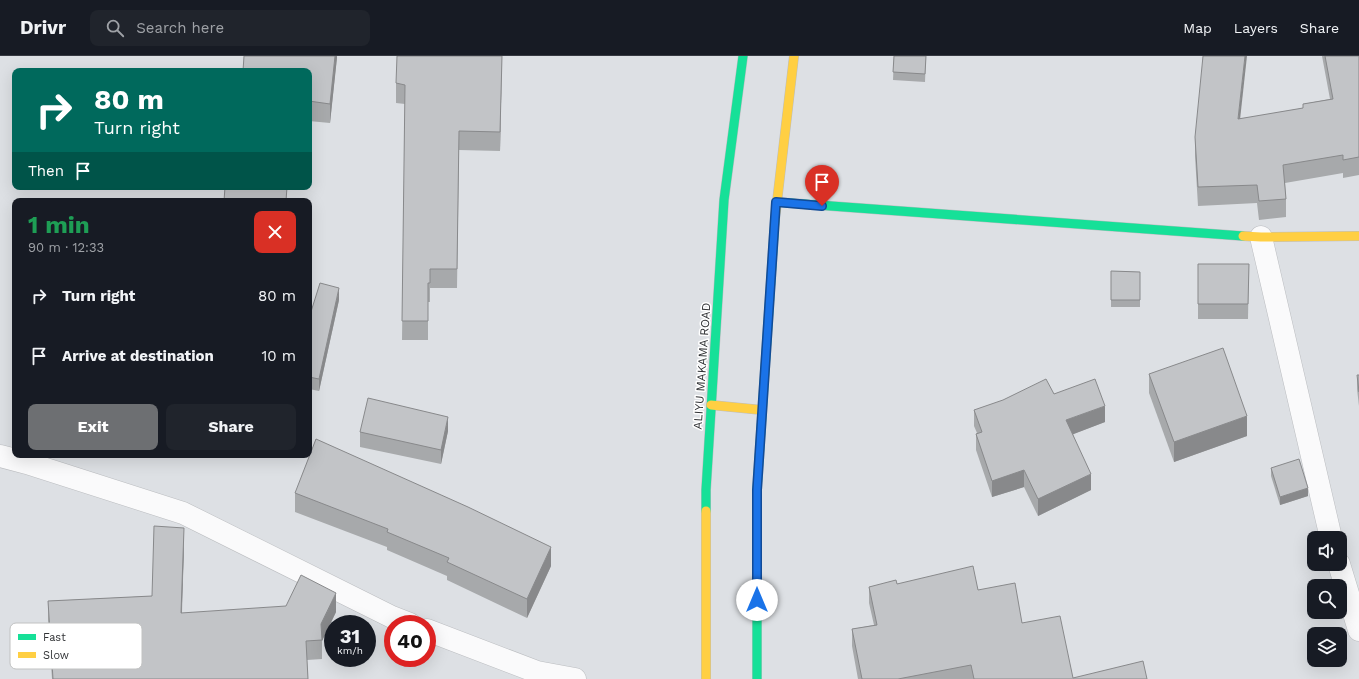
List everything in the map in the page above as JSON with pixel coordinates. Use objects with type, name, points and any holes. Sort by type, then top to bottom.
[{"type":"street","name":"ALIYU MAKAMA ROAD","points":[[706,679],[706,490],[711,405],[724,200],[743,56]]},
{"type":"street","points":[[757,679],[757,490],[776,202],[794,56]]},
{"type":"street","points":[[776,202],[1261,237],[1359,236]]},
{"type":"street","points":[[1261,237],[1329,531]]},
{"type":"street","points":[[711,405],[762,410]]},
{"type":"street","points":[[0,456],[28,463],[183,513],[388,615]]},
{"type":"street","points":[[1341,571],[1359,630]]},
{"type":"street","points":[[436,633],[537,672],[575,679]]},
{"type":"building","points":[[244,56],[335,56],[330,104],[312,101],[312,68],[243,68]]},
{"type":"building","points":[[397,56],[502,56],[500,132],[459,131],[457,269],[430,269],[430,283],[428,283],[428,321],[402,321],[405,85],[396,83]]},
{"type":"building","points":[[894,56],[926,56],[925,74],[893,72]]},
{"type":"building","points":[[1203,56],[1245,56],[1238,119],[1303,108],[1303,104],[1333,99],[1325,56],[1359,56],[1359,157],[1343,160],[1343,155],[1283,165],[1286,199],[1259,201],[1257,185],[1198,187],[1195,137]]},
{"type":"building","points":[[225,190],[287,190],[286,198],[224,198]]},
{"type":"building","points":[[1198,264],[1249,264],[1248,304],[1198,304]]},
{"type":"building","points":[[1111,271],[1140,272],[1140,300],[1111,300]]},
{"type":"building","points":[[320,283],[339,288],[319,379],[312,378],[312,308]]},
{"type":"building","points":[[1223,348],[1247,416],[1174,442],[1149,374]]},
{"type":"building","points":[[1357,375],[1359,375],[1359,392]]},
{"type":"building","points":[[1046,379],[1054,394],[1095,379],[1105,406],[1066,420],[1091,474],[1038,499],[1024,470],[992,481],[976,434],[982,432],[974,410],[1003,400]]},
{"type":"building","points":[[368,398],[448,417],[441,450],[360,432]]},
{"type":"building","points":[[316,439],[468,507],[551,547],[527,599],[447,562],[449,558],[387,532],[388,529],[295,493],[309,458],[312,458],[312,449]]},
{"type":"building","points":[[1299,459],[1308,488],[1280,497],[1271,468]]},
{"type":"building","points":[[154,526],[184,528],[181,613],[286,606],[301,575],[336,593],[324,615],[321,624],[322,640],[306,641],[308,679],[53,679],[52,669],[142,669],[142,623],[49,623],[48,601],[152,596]]},
{"type":"building","points":[[973,566],[978,590],[1015,583],[1022,623],[1060,616],[1073,678],[1143,661],[1147,679],[974,679],[971,665],[898,679],[862,679],[852,629],[877,625],[869,587],[896,580],[897,584]]},
{"type":"traffic: fast","points":[[706,511],[706,490],[724,200],[743,56]]},
{"type":"traffic: fast","points":[[776,202],[1243,236]]},
{"type":"traffic: fast","points":[[757,679],[757,490],[775,219]]},
{"type":"traffic: slow","points":[[775,219],[794,56]]},
{"type":"traffic: slow","points":[[1243,236],[1359,236]]},
{"type":"traffic: slow","points":[[711,405],[762,410]]},
{"type":"traffic: slow","points":[[706,511],[706,679]]},
{"type":"route","points":[[757,600],[757,490],[776,202],[822,206]]}]
